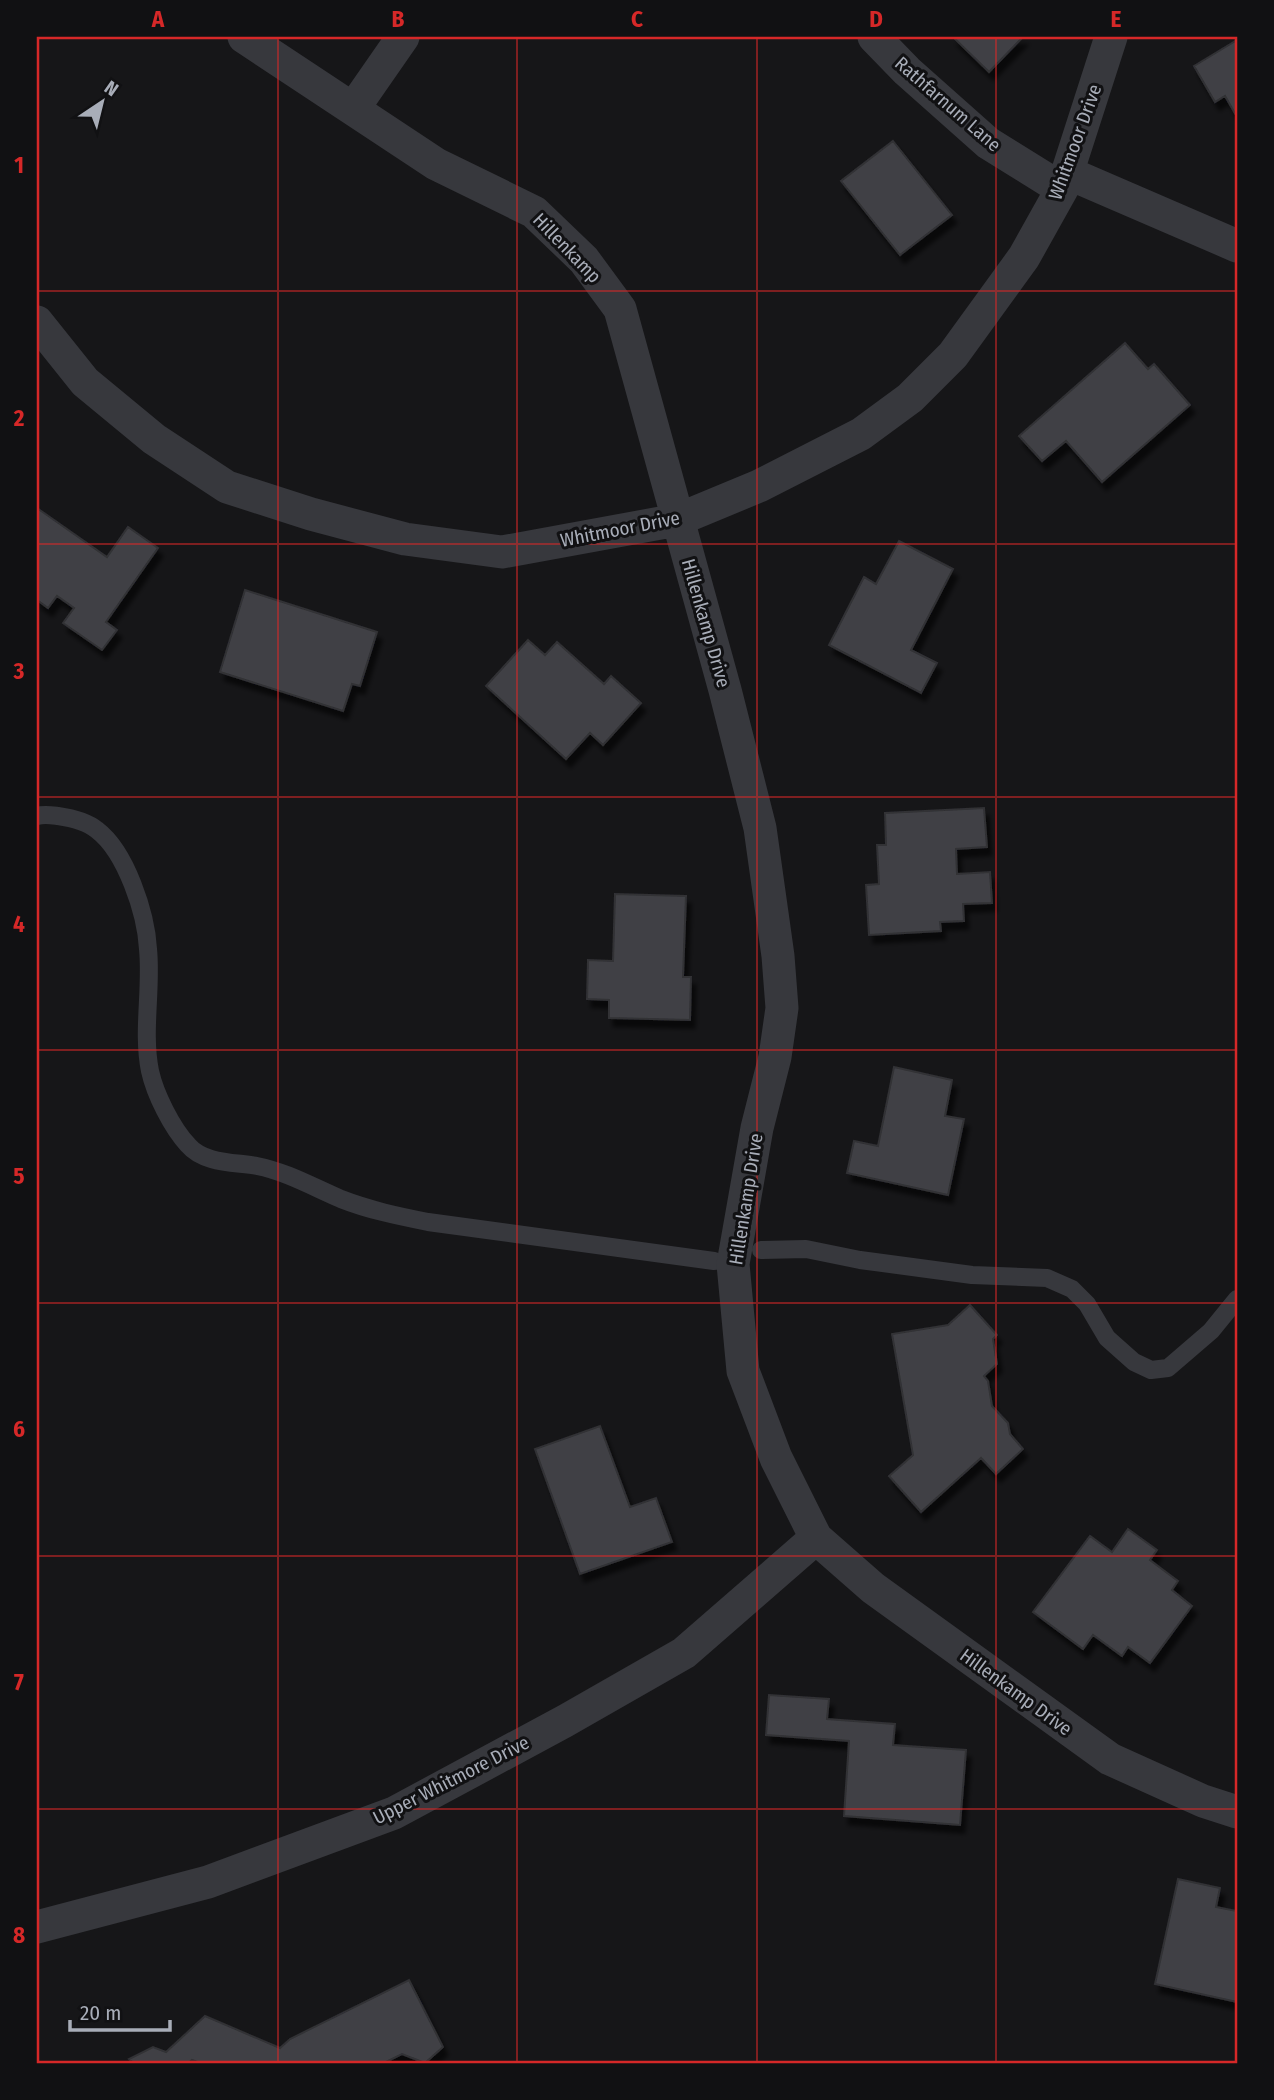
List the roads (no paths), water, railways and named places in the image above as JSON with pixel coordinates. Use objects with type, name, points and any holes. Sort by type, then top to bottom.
[{"type":"street","name":"Hillenkamp","points":[[244,37],[436,164],[534,212],[584,260],[620,309],[677,520]]},
{"type":"street","points":[[353,109],[403,37]]},
{"type":"street","name":"Rathfarnum Lane","points":[[874,37],[907,71],[988,143],[1065,181],[1237,246]]},
{"type":"street","name":"Whitmoor Drive","points":[[37,322],[85,382],[154,439],[227,487],[311,514],[405,539],[502,552],[677,520],[759,486],[861,434],[910,398],[953,355],[1024,257],[1065,181],[1111,37]]},
{"type":"street","name":"Hillenkamp Drive","points":[[677,520],[725,690],[760,828],[778,956],[782,1008],[775,1057],[757,1128],[733,1264],[743,1371],[776,1458],[816,1538],[873,1588],[1110,1759],[1203,1801],[1237,1812]]},
{"type":"street","name":"Upper Whitmore Drive","points":[[37,1927],[208,1882],[394,1813],[684,1654],[816,1538]]},
{"type":"lane","points":[[37,816],[44,814],[74,818],[97,830],[116,850],[136,892],[148,946],[150,993],[146,1037],[150,1072],[173,1128],[191,1149],[209,1159],[234,1161],[275,1170],[341,1199],[384,1213],[428,1222],[714,1261]]},
{"type":"lane","points":[[761,1250],[806,1249],[860,1260],[972,1275],[1047,1278],[1072,1289],[1087,1304],[1107,1338],[1134,1362],[1151,1370],[1168,1368],[1211,1331],[1237,1299]]}]
